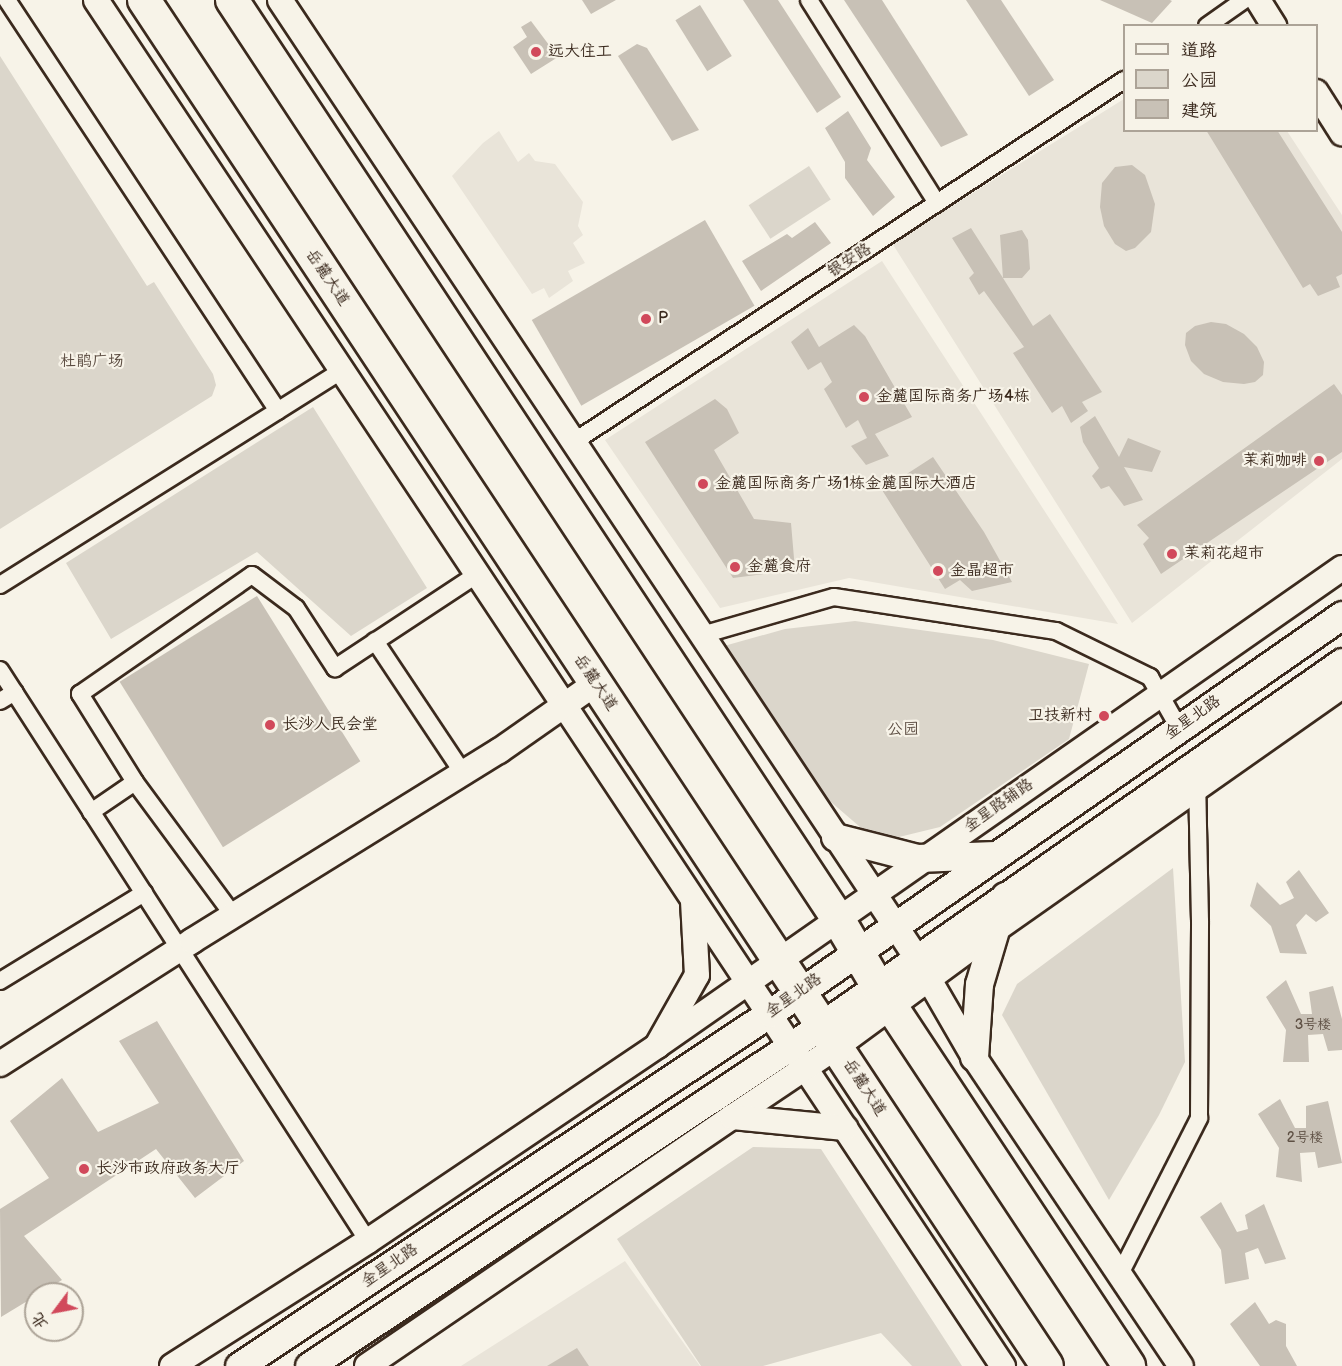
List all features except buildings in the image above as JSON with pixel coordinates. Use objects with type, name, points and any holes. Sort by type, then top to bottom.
[{"type":"highway","name":"岳麓大道","points":[[144,0],[1047,1366]]},
{"type":"highway","points":[[232,0],[838,919],[884,996],[1129,1366]]},
{"type":"main road","name":"金星北路","points":[[239,1366],[770,1013],[1342,615]]},
{"type":"main road","points":[[309,1366],[792,1045],[829,1036],[923,968],[1005,896],[1342,662]]},
{"type":"main road","points":[[834,837],[917,858],[995,855]]},
{"type":"main road","points":[[974,1057],[979,984],[1005,896]]},
{"type":"street","points":[[6,0],[278,411]]},
{"type":"street","points":[[96,0],[1003,1366]]},
{"type":"street","points":[[809,0],[937,203]]},
{"type":"street","points":[[1210,24],[1244,0]]},
{"type":"street","points":[[1258,0],[1273,24]]},
{"type":"street","points":[[284,2],[834,837],[923,968],[974,1057],[1181,1366]]},
{"type":"street","name":"银安路","points":[[575,441],[1123,81]]},
{"type":"street","points":[[1318,94],[1342,133]]},
{"type":"street","points":[[0,585],[341,371]]},
{"type":"street","name":"金星路辅路","points":[[172,1366],[368,1241],[657,1047],[748,981],[1342,568]]},
{"type":"street","points":[[233,915],[135,782],[80,694],[252,574],[296,608],[335,668],[476,575]]},
{"type":"street","points":[[702,634],[834,597],[1056,631],[1150,677],[1179,728]]},
{"type":"street","points":[[375,641],[463,773]]},
{"type":"street","points":[[0,670],[368,1241]]},
{"type":"street","points":[[0,1064],[233,915],[463,773],[596,683]]},
{"type":"street","points":[[923,968],[995,930],[1342,686]]},
{"type":"street","points":[[0,701],[15,692]]},
{"type":"street","points":[[1120,1274],[1199,1118],[1200,921],[1196,763]]},
{"type":"street","points":[[91,812],[135,782]]},
{"type":"street","points":[[0,981],[144,893]]},
{"type":"street","points":[[657,1047],[697,975],[692,898]]},
{"type":"street","points":[[367,1366],[806,1068],[829,1036]]},
{"type":"street","points":[[732,1117],[845,1128]]},
{"type":"shaded area","points":[[1123,100],[1123,132],[1288,132],[1342,215],[1342,459],[1132,623],[892,243]]},
{"type":"shaded area","points":[[499,131],[518,162],[529,153],[535,161],[555,164],[583,202],[578,226],[583,235],[573,243],[585,263],[568,271],[573,281],[549,298],[544,288],[532,294],[452,176],[483,143]]},
{"type":"shaded area","points":[[882,261],[1118,624],[849,578],[720,608],[605,440]]},
{"type":"shaded area","points":[[625,1261],[700,1366],[461,1366]]},
{"type":"green space","name":"杜鹃广场","points":[[0,56],[147,286],[154,282],[213,374],[216,385],[212,396],[0,529]]},
{"type":"green space","points":[[809,166],[831,200],[770,239],[749,205]]},
{"type":"green space","points":[[313,407],[427,588],[351,636],[257,552],[111,639],[66,563]]},
{"type":"green space","name":"公园","points":[[855,621],[993,640],[1089,664],[1069,739],[940,827],[899,837],[867,833],[824,796],[724,646],[785,629]]},
{"type":"green space","points":[[1173,868],[1185,1062],[1159,1115],[1109,1200],[1002,1015],[1017,984]]},
{"type":"green space","points":[[753,1147],[821,1149],[962,1366],[912,1366],[881,1333],[763,1366],[701,1366],[617,1239]]},
{"type":"place","name":"远大住工","points":[[536,52]]},
{"type":"place","name":"P","points":[[646,319]]},
{"type":"place","name":"金麓国际商务广场4栋","points":[[864,397]]},
{"type":"place","name":"茉莉咖啡","points":[[1319,461]]},
{"type":"place","name":"金麓国际商务广场1栋金麓国际大酒店","points":[[703,484]]},
{"type":"place","name":"茉莉花超市","points":[[1172,554]]},
{"type":"place","name":"金麓食府","points":[[735,567]]},
{"type":"place","name":"金晶超市","points":[[938,571]]},
{"type":"place","name":"卫技新村","points":[[1104,716]]},
{"type":"place","name":"长沙人民会堂","points":[[270,725]]},
{"type":"place","name":"长沙市政府政务大厅","points":[[84,1169]]}]
